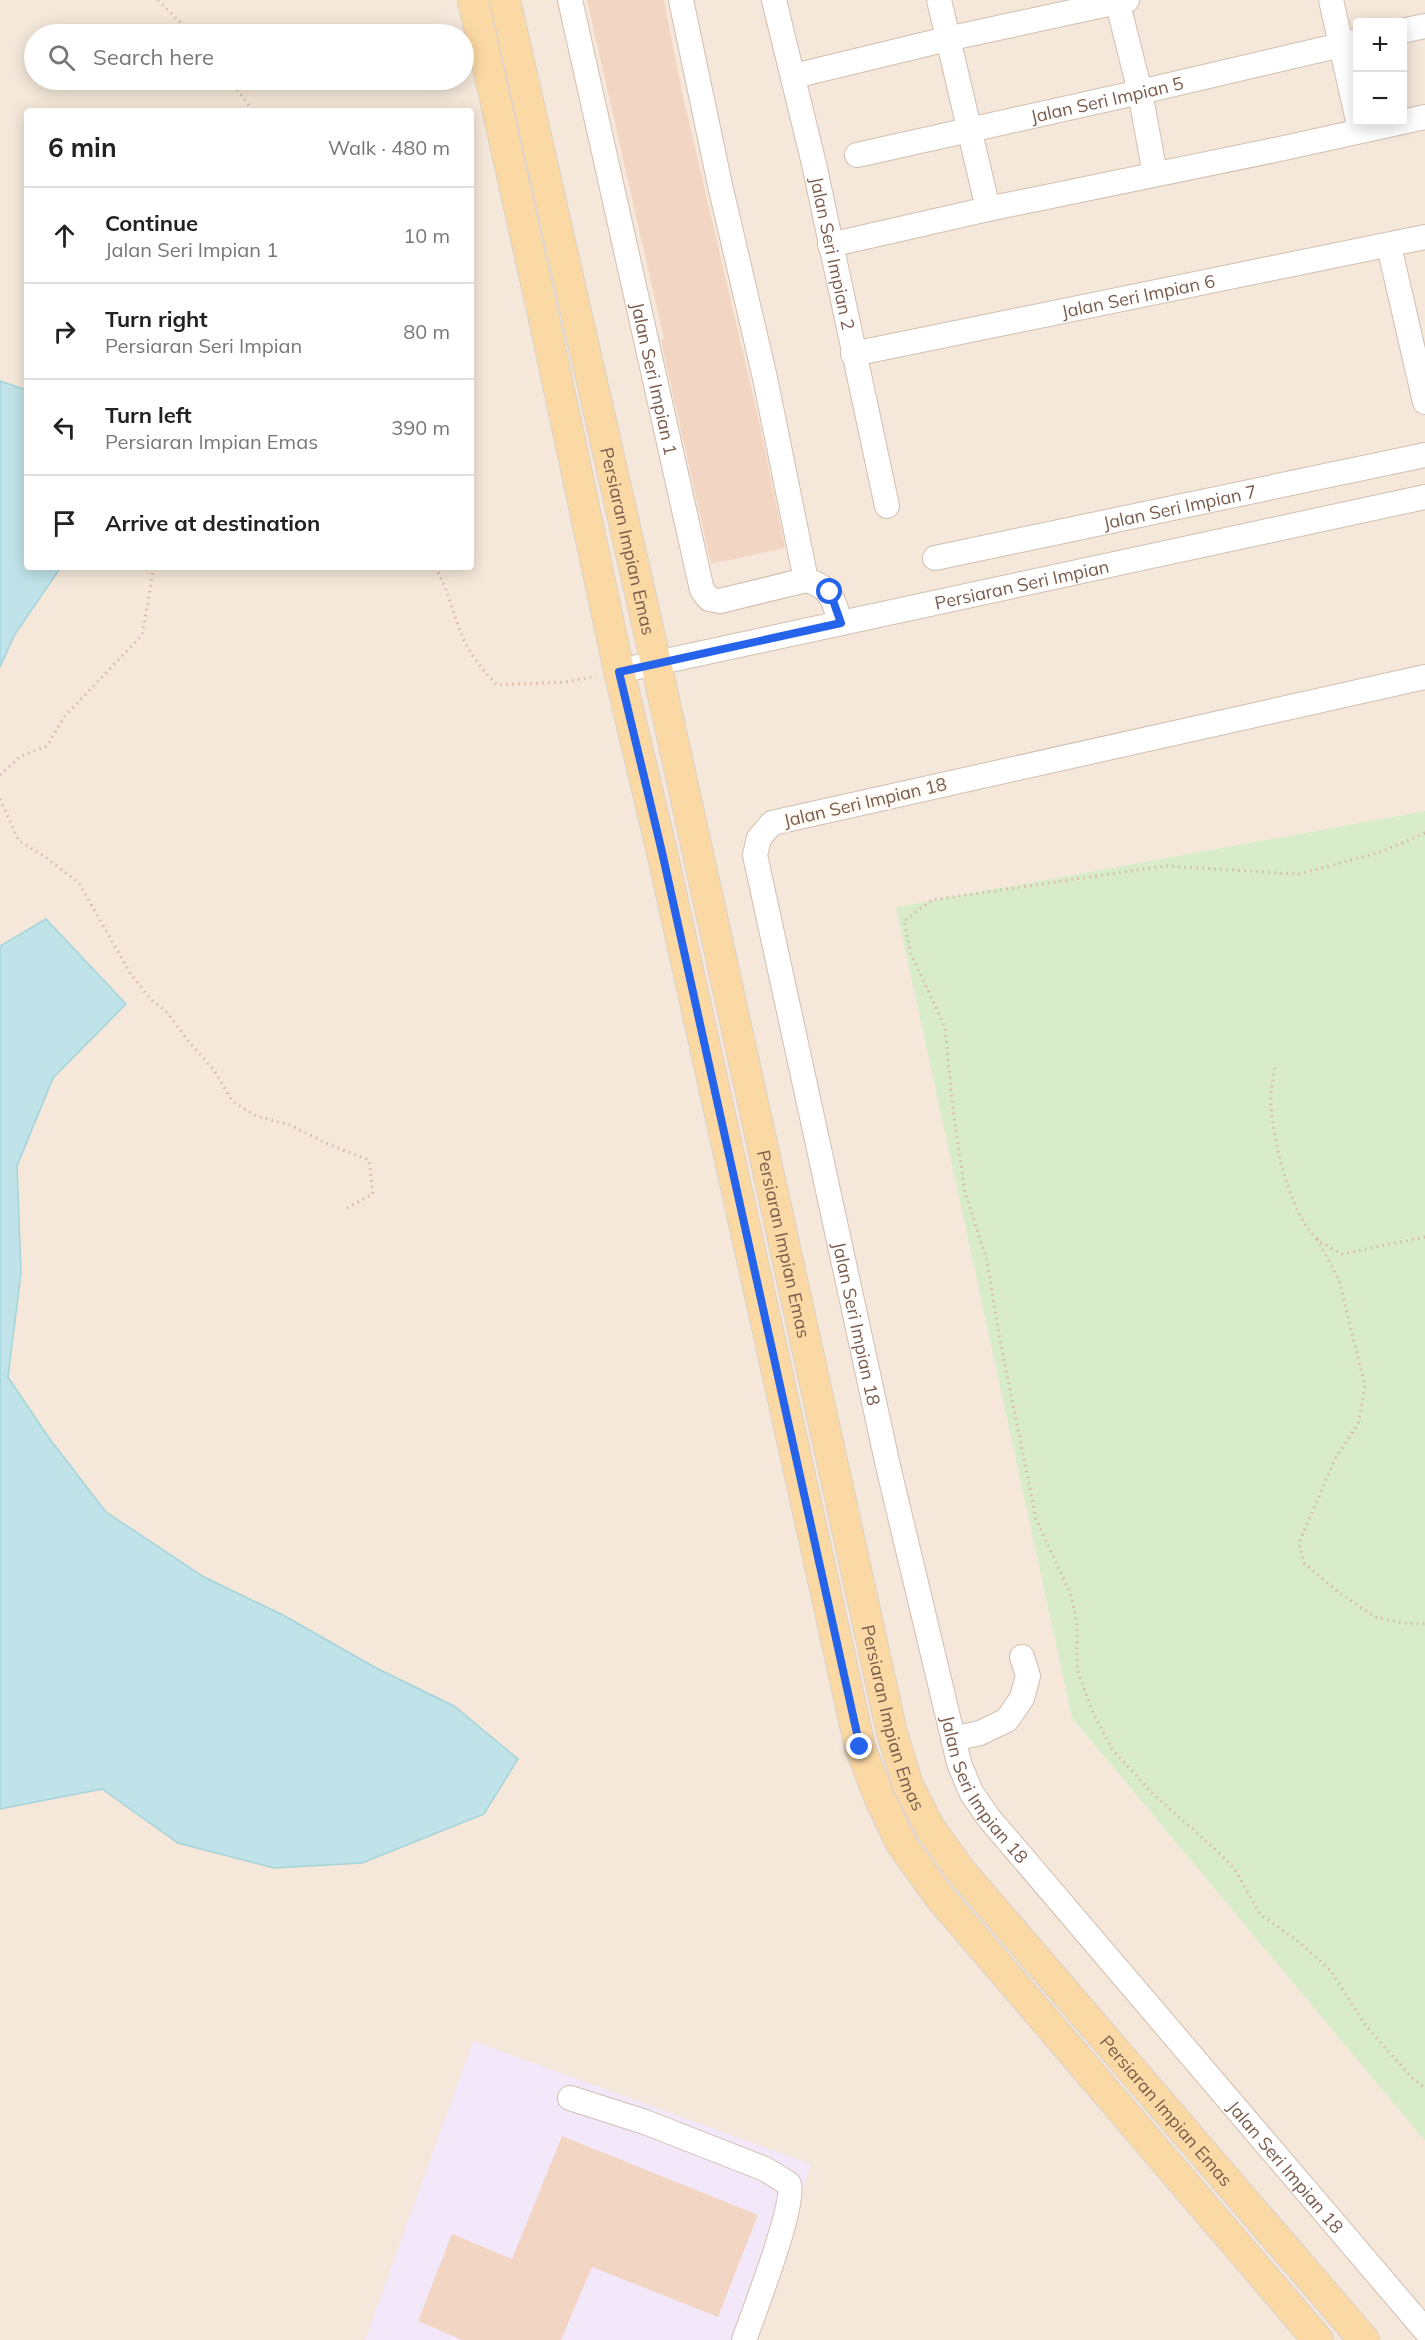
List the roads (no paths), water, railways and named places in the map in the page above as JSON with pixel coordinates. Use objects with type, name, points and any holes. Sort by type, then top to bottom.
[{"type":"main road","name":"Persiaran Impian Emas","points":[[473,0],[553,357],[619,672],[667,875],[860,1747],[879,1797],[902,1845],[938,1895],[1318,2340]]},
{"type":"main road","name":"Persiaran Impian Emas","points":[[505,0],[656,663],[892,1733],[908,1785],[930,1828],[960,1870],[1364,2340]]},
{"type":"street","name":"Jalan Seri Impian 1","points":[[570,0],[702,590],[709,599],[720,601],[806,580]]},
{"type":"street","points":[[681,0],[720,185],[765,378],[806,580],[819,584],[830,592],[841,623]]},
{"type":"street","name":"Jalan Seri Impian 2","points":[[774,0],[794,75],[886,506]]},
{"type":"street","points":[[939,0],[988,209]]},
{"type":"street","points":[[1331,0],[1349,43],[1353,79]]},
{"type":"street","points":[[794,75],[1121,1],[1155,174]]},
{"type":"street","points":[[1407,30],[1425,26]]},
{"type":"street","name":"Jalan Seri Impian 5","points":[[857,155],[1349,43]]},
{"type":"street","points":[[1407,119],[1425,117]]},
{"type":"street","points":[[830,245],[988,209],[1275,150],[1353,126]]},
{"type":"street","name":"Jalan Seri Impian 6","points":[[853,354],[1425,237]]},
{"type":"street","points":[[1389,246],[1425,402]]},
{"type":"street","name":"Jalan Seri Impian 7","points":[[935,558],[1425,455]]},
{"type":"street","name":"Persiaran Seri Impian","points":[[619,672],[1425,497]]},
{"type":"street","name":"Jalan Seri Impian 18","points":[[1425,676],[772,823],[759,838],[755,855],[888,1466],[959,1762],[971,1792],[988,1817],[1425,2330]]},
{"type":"street","points":[[953,1738],[980,1733],[1007,1720],[1022,1698],[1028,1676],[1022,1657]]},
{"type":"street","points":[[570,2098],[645,2121],[765,2169],[789,2184],[789,2202],[744,2340]]},
{"type":"water","points":[[0,381],[24,389],[24,570],[59,570],[15,634],[0,667]]},
{"type":"water","points":[[46,919],[126,1004],[53,1078],[17,1166],[21,1273],[8,1377],[49,1438],[106,1512],[204,1577],[283,1615],[376,1668],[454,1706],[518,1759],[484,1814],[362,1863],[274,1868],[178,1843],[102,1789],[0,1809],[0,946]]}]
